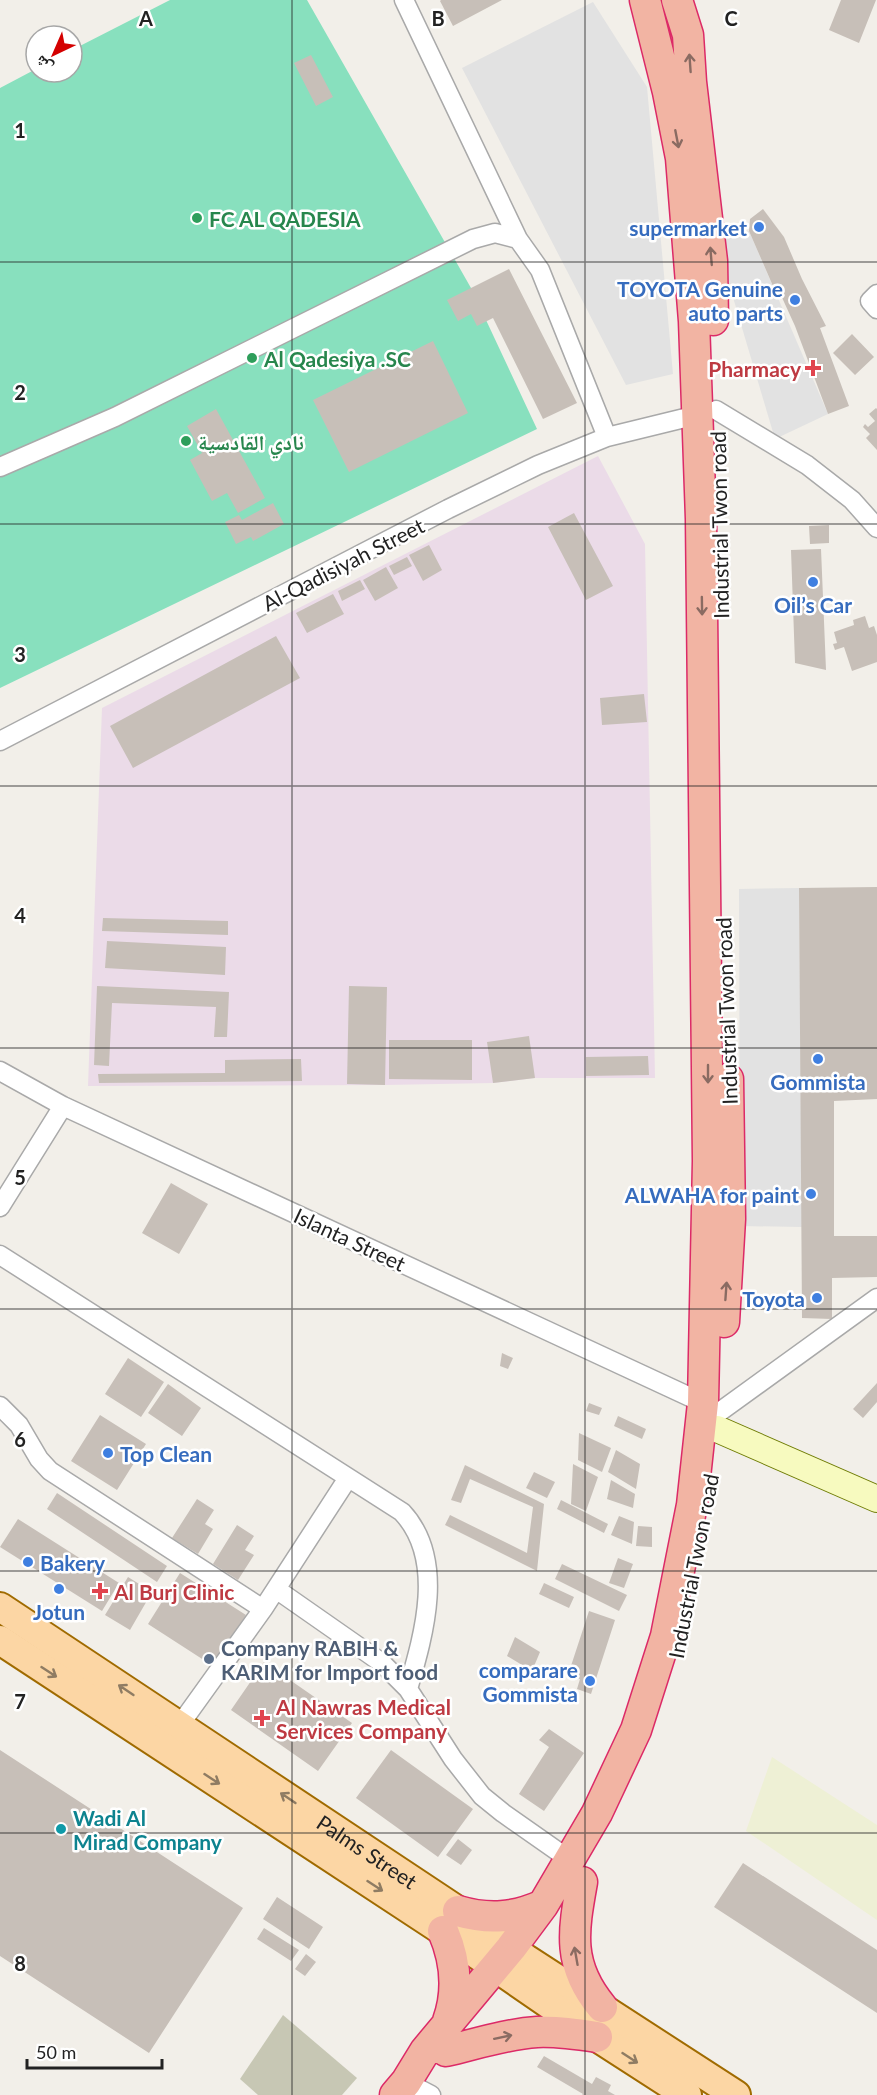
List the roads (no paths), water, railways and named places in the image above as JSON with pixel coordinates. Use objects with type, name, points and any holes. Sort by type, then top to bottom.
[{"type":"highway","name":"Industrial Twon road","points":[[511,1963],[618,1812],[652,1731],[682,1636],[709,1506],[713,1415],[730,1219],[722,890],[721,592],[707,412],[694,321],[681,158],[668,92],[645,0]]},
{"type":"highway","name":"Industrial Twon road","points":[[677,0],[688,35],[691,82],[712,261],[707,412]]},
{"type":"highway","name":"Industrial Twon road","points":[[511,1963],[543,1905],[576,1871]]},
{"type":"highway","points":[[576,1871],[574,1936],[576,1958],[588,1989],[602,2007]]},
{"type":"highway","points":[[446,2038],[456,1978],[450,1921],[501,1917],[530,1911],[543,1905]]},
{"type":"highway","points":[[410,2091],[419,2059],[446,2038],[511,1963]]},
{"type":"highway","points":[[446,2038],[507,2036],[537,2032],[567,2032],[597,2037]]},
{"type":"main road","points":[[713,1415],[877,1499]]},
{"type":"main road","name":"Palms Street","points":[[0,1607],[179,1726],[511,1963],[597,2037],[687,2095]]},
{"type":"main road","name":"Palms Street","points":[[0,1640],[450,1921]]},
{"type":"main road","name":"Palms Street","points":[[511,1963],[602,2007],[736,2095]]},
{"type":"street","points":[[404,0],[518,239],[540,270],[607,437]]},
{"type":"street","points":[[0,467],[115,417],[473,239],[495,232],[518,239]]},
{"type":"street","points":[[707,412],[807,465],[852,500],[877,528]]},
{"type":"street","name":"Al-Qadisiyah Street","points":[[0,741],[448,509],[538,465],[607,437],[707,412]]},
{"type":"street","name":"Islanta Street","points":[[0,1071],[63,1106],[713,1415]]},
{"type":"street","points":[[0,1207],[63,1106]]},
{"type":"street","points":[[0,1255],[402,1512],[412,1522],[424,1548],[427,1580],[421,1644],[408,1689]]},
{"type":"street","points":[[713,1415],[877,1298]]},
{"type":"street","points":[[0,1406],[19,1425],[39,1459],[50,1471],[263,1609]]},
{"type":"street","points":[[179,1726],[263,1609],[348,1478]]},
{"type":"street","points":[[276,1589],[382,1663],[408,1689],[453,1759],[482,1796],[576,1871]]},
{"type":"place","name":"FC AL QADESIA","points":[[197,218]]},
{"type":"place","name":"supermarket","points":[[759,227]]},
{"type":"place","name":"TOYOTA Genuine auto parts","points":[[795,300]]},
{"type":"place","name":"Al Qadesiya .SC","points":[[252,358]]},
{"type":"place","name":"Pharmacy","points":[[813,368]]},
{"type":"place","name":"نادي القادسية","points":[[186,441]]},
{"type":"place","name":"Oil’s Car","points":[[813,582]]},
{"type":"place","name":"Gommista","points":[[818,1059]]},
{"type":"place","name":"ALWAHA for paint","points":[[811,1194]]},
{"type":"place","name":"Toyota","points":[[817,1298]]},
{"type":"place","name":"Top Clean","points":[[108,1453]]},
{"type":"place","name":"Bakery","points":[[28,1562]]},
{"type":"place","name":"Jotun","points":[[59,1589]]},
{"type":"place","name":"Al Burj Clinic","points":[[100,1591]]},
{"type":"place","name":"Company RABIH & KARIM for Import food","points":[[209,1659]]},
{"type":"place","name":"comparare Gommista","points":[[590,1681]]},
{"type":"place","name":"Al Nawras Medical Services Company","points":[[262,1718]]},
{"type":"place","name":"Wadi Al Mirad Company","points":[[61,1829]]}]
